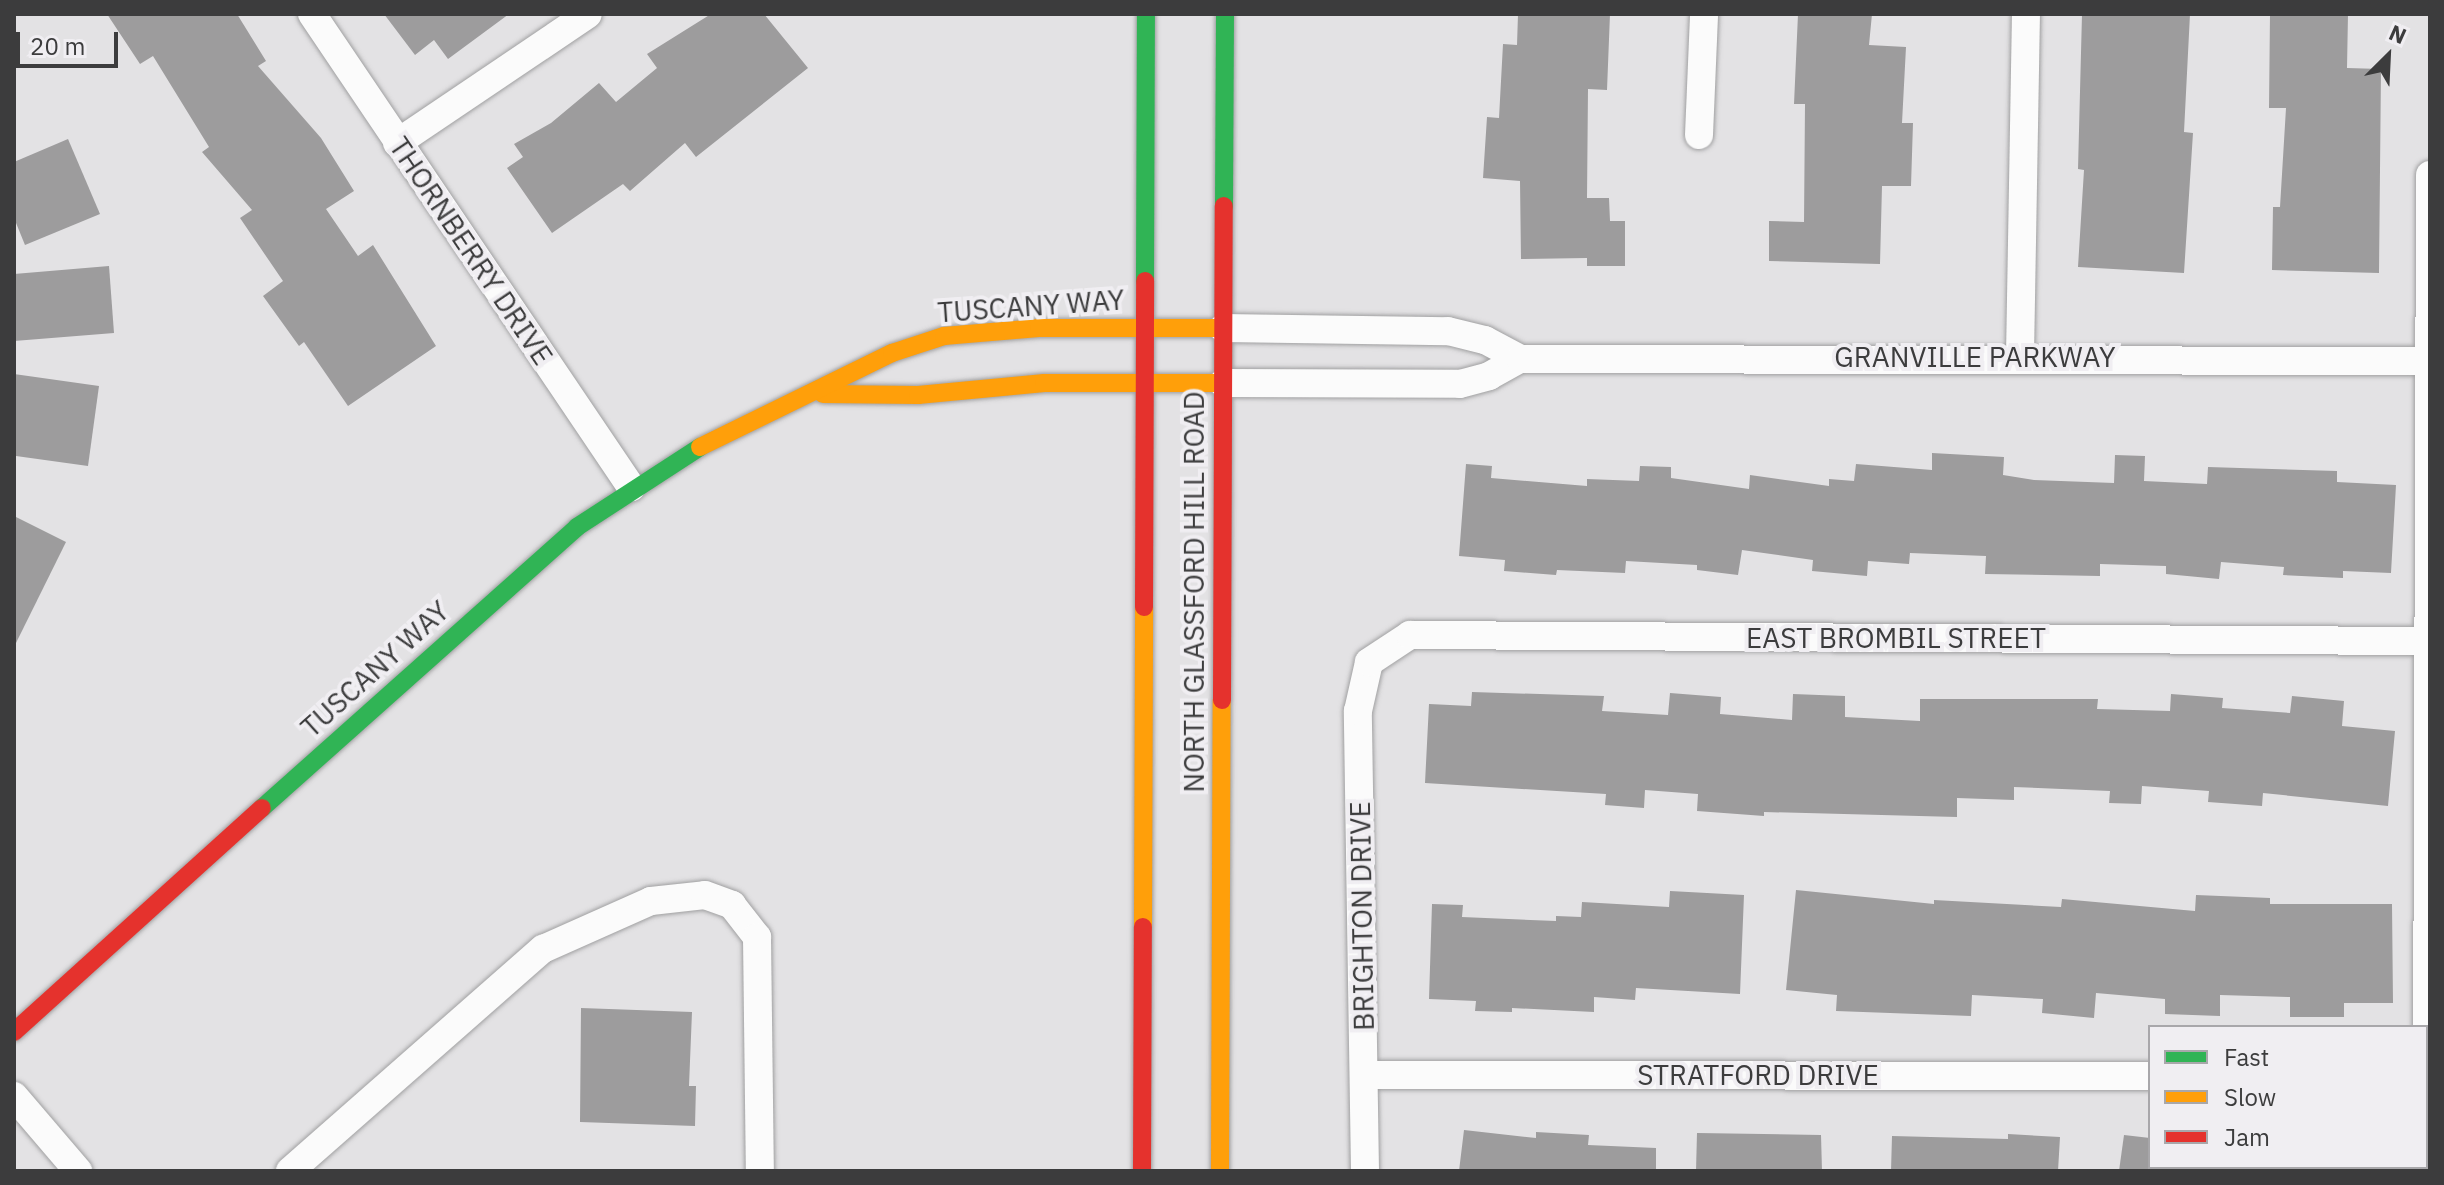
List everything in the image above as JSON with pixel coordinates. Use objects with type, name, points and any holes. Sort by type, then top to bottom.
[{"type":"main road","name":"NORTH GLASSFORD HILL ROAD","points":[[1142,1171],[1146,14]]},
{"type":"main road","name":"NORTH GLASSFORD HILL ROAD","points":[[1220,1171],[1225,14]]},
{"type":"main road","name":"TUSCANY WAY","points":[[14,1032],[520,576],[631,487],[717,435],[808,398],[892,353],[944,336],[1145,327],[1223,328]]},
{"type":"main road","name":"TUSCANY WAY","points":[[808,398],[849,391],[918,395],[1007,385],[1223,383]]},
{"type":"street","name":"THORNBERRY DRIVE","points":[[312,14],[631,487]]},
{"type":"street","points":[[397,143],[588,14]]},
{"type":"street","points":[[1699,135],[1704,14]]},
{"type":"street","points":[[2020,356],[2026,14]]},
{"type":"street","points":[[2428,1076],[2430,175]]},
{"type":"street","name":"GRANVILLE PARKWAY","points":[[1223,328],[1448,331],[1485,340],[1520,359]]},
{"type":"street","name":"GRANVILLE PARKWAY","points":[[1223,383],[1460,384],[1489,376],[1520,359],[2020,356],[2429,361]]},
{"type":"street","name":"EAST BROMBIL STREET","points":[[1369,662],[1410,635],[2429,641]]},
{"type":"street","name":"BRIGHTON DRIVE","points":[[1365,1171],[1358,711],[1369,662]]},
{"type":"street","points":[[290,1171],[543,949],[651,901],[705,895],[732,905],[757,937],[760,1171]]},
{"type":"street","name":"STRATFORD DRIVE","points":[[1365,1075],[2148,1076]]},
{"type":"street","points":[[14,1096],[78,1171]]},
{"type":"building","points":[[107,14],[237,14],[266,61],[258,66],[321,138],[354,191],[326,209],[358,256],[373,245],[436,346],[348,406],[304,342],[299,346],[263,296],[283,281],[240,218],[252,210],[202,152],[209,147],[153,56],[140,64]]},
{"type":"building","points":[[384,14],[509,14],[448,59],[434,40],[415,55]]},
{"type":"building","points":[[711,14],[764,14],[808,68],[696,157],[685,143],[630,191],[623,184],[552,233],[507,168],[523,157],[514,144],[551,123],[599,83],[616,102],[657,68],[647,54]]},
{"type":"building","points":[[1518,14],[1610,14],[1607,90],[1588,89],[1587,198],[1609,198],[1610,221],[1625,221],[1625,266],[1587,266],[1587,258],[1521,259],[1520,181],[1483,178],[1487,117],[1499,118],[1503,44],[1517,45]]},
{"type":"building","points":[[1798,14],[1872,14],[1869,45],[1906,47],[1902,123],[1913,123],[1911,186],[1882,186],[1880,264],[1769,261],[1769,221],[1804,222],[1805,104],[1794,104]]},
{"type":"building","points":[[2082,14],[2190,14],[2184,132],[2193,133],[2184,273],[2078,267],[2084,170],[2078,169]]},
{"type":"building","points":[[2270,14],[2348,14],[2347,68],[2381,69],[2379,273],[2272,270],[2273,207],[2280,207],[2286,108],[2269,108]]},
{"type":"building","points":[[68,139],[100,214],[25,245],[14,218],[14,162]]},
{"type":"building","points":[[109,266],[114,333],[14,341],[14,274]]},
{"type":"building","points":[[14,374],[99,386],[88,466],[16,456]]},
{"type":"building","points":[[1932,453],[2004,457],[2003,475],[2034,480],[2114,483],[2115,455],[2145,456],[2144,481],[2207,484],[2208,467],[2337,471],[2337,482],[2396,485],[2391,573],[2343,571],[2343,578],[2283,575],[2284,567],[2221,562],[2219,579],[2166,574],[2166,566],[2100,564],[2100,576],[1985,574],[1986,556],[1910,553],[1909,564],[1868,561],[1867,576],[1812,571],[1813,560],[1742,550],[1738,575],[1697,570],[1697,565],[1626,561],[1625,573],[1557,570],[1556,575],[1504,571],[1505,560],[1459,556],[1466,464],[1492,466],[1491,478],[1587,486],[1587,479],[1639,481],[1640,466],[1671,467],[1671,478],[1749,489],[1750,475],[1829,486],[1829,479],[1854,481],[1856,464],[1932,470]]},
{"type":"building","points":[[14,516],[66,542],[14,647]]},
{"type":"building","points":[[1472,692],[1604,696],[1602,711],[1668,715],[1670,693],[1721,697],[1720,714],[1792,720],[1793,694],[1845,696],[1845,717],[1920,721],[1920,699],[2098,699],[2097,709],[2170,711],[2171,694],[2223,698],[2222,708],[2290,713],[2292,696],[2344,701],[2342,726],[2395,731],[2388,806],[2263,793],[2262,806],[2208,802],[2209,791],[2142,786],[2141,804],[2109,803],[2110,791],[2014,787],[2014,800],[1957,798],[1957,817],[1764,812],[1764,816],[1697,811],[1698,794],[1645,790],[1644,808],[1605,805],[1606,794],[1425,783],[1429,704],[1471,706]]},
{"type":"building","points":[[1796,890],[1934,904],[1934,900],[2061,907],[2062,899],[2195,911],[2196,895],[2270,898],[2270,904],[2392,904],[2393,1003],[2344,1003],[2344,1017],[2290,1017],[2290,997],[2220,995],[2220,1016],[2165,1014],[2165,999],[2096,993],[2094,1018],[2042,1013],[2043,999],[1972,995],[1971,1016],[1836,1011],[1837,995],[1786,990]]},
{"type":"building","points":[[1670,891],[1744,895],[1740,994],[1636,988],[1635,1000],[1594,997],[1594,1012],[1512,1008],[1512,1012],[1475,1011],[1476,1001],[1429,999],[1432,904],[1463,905],[1462,917],[1556,921],[1556,916],[1581,917],[1582,902],[1669,907]]},
{"type":"building","points":[[581,1008],[692,1012],[689,1086],[696,1086],[695,1126],[580,1122]]},
{"type":"building","points":[[1464,1130],[1536,1138],[1536,1132],[1589,1135],[1588,1145],[1656,1148],[1656,1171],[1459,1171]]},
{"type":"building","points":[[1697,1133],[1821,1135],[1822,1171],[1696,1171]]},
{"type":"building","points":[[2008,1134],[2060,1137],[2058,1171],[1891,1171],[1892,1136],[2008,1139]]},
{"type":"building","points":[[2124,1135],[2148,1138],[2150,1171],[2119,1171]]},
{"type":"traffic: fast","points":[[1145,281],[1146,14]]},
{"type":"traffic: fast","points":[[1224,206],[1225,14]]},
{"type":"traffic: fast","points":[[262,808],[577,527],[700,447]]},
{"type":"traffic: slow","points":[[700,447],[892,353],[944,336],[1039,328],[1223,328]]},
{"type":"traffic: slow","points":[[823,394],[918,395],[1044,383],[1223,383]]},
{"type":"traffic: slow","points":[[1143,927],[1144,607]]},
{"type":"traffic: slow","points":[[1220,1171],[1222,700]]},
{"type":"traffic: jam","points":[[1222,700],[1224,206]]},
{"type":"traffic: jam","points":[[1144,607],[1145,281]]},
{"type":"traffic: jam","points":[[14,1032],[262,808]]},
{"type":"traffic: jam","points":[[1142,1171],[1143,927]]}]
